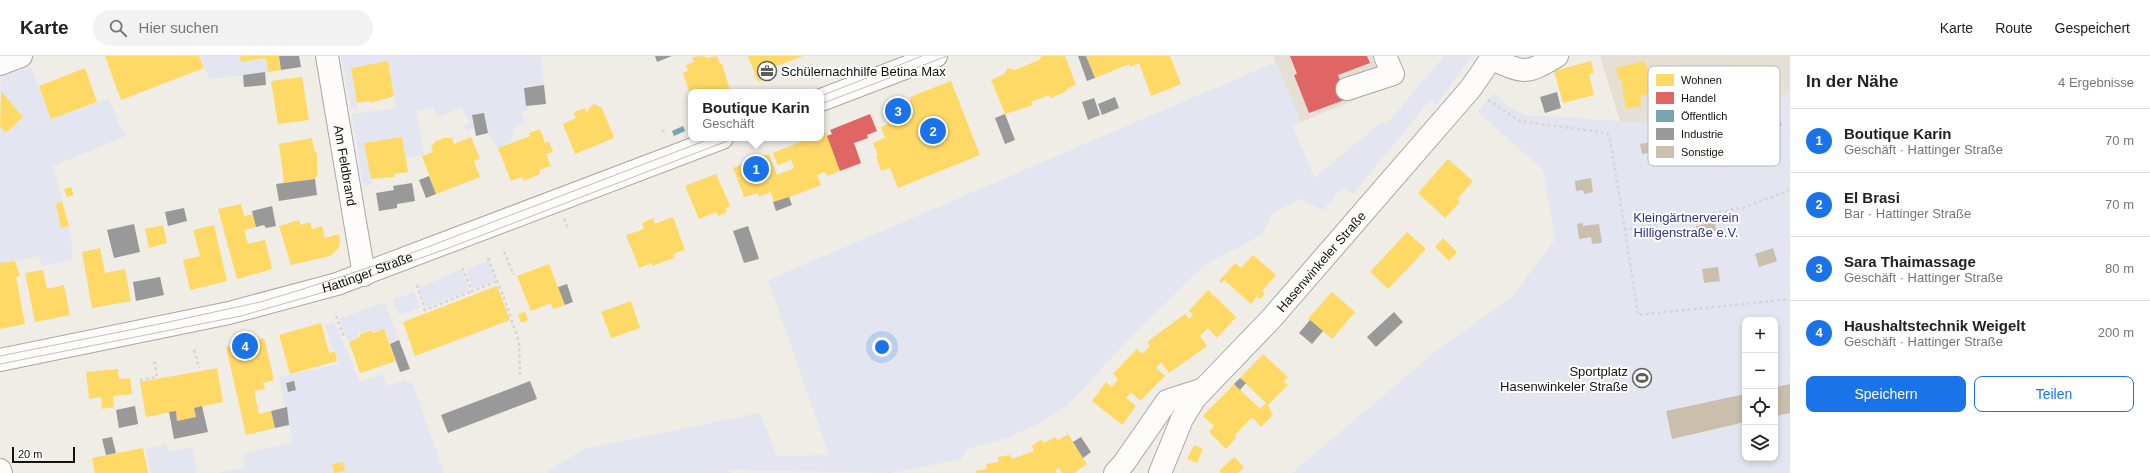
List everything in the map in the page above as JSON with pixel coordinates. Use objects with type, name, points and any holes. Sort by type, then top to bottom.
[{"type":"street","points":[[0,64],[21,56]]},
{"type":"street","name":"Am Feldbrand","points":[[327,56],[364,275]]},
{"type":"street","points":[[824,99],[936,56]]},
{"type":"street","points":[[1347,89],[1393,74],[1385,56]]},
{"type":"street","points":[[1492,58],[1526,71],[1533,70],[1557,56]]},
{"type":"street","name":"Hasenwinkeler Straße","points":[[1160,473],[1182,419],[1201,390],[1271,319],[1472,88],[1492,58]]},
{"type":"street","name":"Hattinger Straße","points":[[0,360],[249,309],[364,275],[714,141]]},
{"type":"street","points":[[1115,473],[1124,463],[1166,401],[1201,390]]},
{"type":"path","points":[[1472,88],[1520,121],[1607,133],[1610,140],[1638,315],[1790,299]]},
{"type":"path","points":[[662,130],[666,133]]},
{"type":"path","points":[[1625,230],[1745,207],[1790,190]]},
{"type":"path","points":[[564,219],[568,228]]},
{"type":"path","points":[[504,252],[514,275]]},
{"type":"path","points":[[488,258],[498,280],[519,342],[520,375]]},
{"type":"path","points":[[462,268],[472,292]]},
{"type":"path","points":[[417,286],[425,310],[472,292],[498,280]]},
{"type":"path","points":[[336,316],[344,338]]},
{"type":"path","points":[[194,350],[198,368]]},
{"type":"path","points":[[140,380],[157,377],[154,358]]},
{"type":"shaded area","points":[[1273,56],[1393,56],[1357,99],[1301,122]]},
{"type":"shaded area","points":[[1600,56],[1790,56],[1790,93],[1780,96],[1780,66],[1648,66],[1648,121],[1620,121]]},
{"type":"green space","points":[[200,56],[240,56],[241,61],[266,58],[268,72],[209,79]]},
{"type":"green space","points":[[341,56],[541,56],[544,85],[524,88],[528,110],[521,112],[526,123],[515,126],[510,143],[498,148],[488,133],[484,113],[472,115],[475,129],[466,131],[464,125],[470,122],[461,107],[438,117],[432,107],[416,111],[424,155],[406,158],[401,137],[364,143],[372,184],[363,186],[352,114],[396,108],[388,61],[351,68],[358,108],[351,109]]},
{"type":"green space","points":[[1444,56],[1472,56],[1436,105],[1430,100],[1353,194],[1343,187],[1323,210],[1300,199],[1272,213],[1262,234],[1237,249],[1228,251],[1200,269],[1125,343],[1067,406],[1040,423],[1007,438],[967,449],[961,459],[891,473],[730,470],[730,473],[546,473],[583,449],[760,413],[777,456],[829,455],[768,280],[1276,62],[1301,122],[1293,126],[1314,178],[1382,122],[1386,125]]},
{"type":"green space","points":[[31,68],[51,119],[109,99],[118,122],[126,136],[53,166],[62,201],[56,204],[61,227],[70,225],[73,259],[41,266],[40,256],[0,263],[0,126],[6,133],[23,117],[1,91],[0,76]]},
{"type":"green space","name":"Kleingärtnerverein Hilligenstraße e.V.","points":[[1493,93],[1510,107],[1526,115],[1620,121],[1648,121],[1648,166],[1780,166],[1780,96],[1790,93],[1790,473],[1292,473],[1435,352],[1513,296],[1555,240],[1543,170],[1478,112]]},
{"type":"green space","points":[[488,261],[496,280],[473,289],[466,270]]},
{"type":"green space","points":[[461,270],[469,291],[426,307],[419,288]]},
{"type":"green space","points":[[414,292],[420,307],[399,315],[393,300]]},
{"type":"green space","points":[[385,302],[399,340],[390,343],[385,328],[374,332],[372,329],[358,333],[359,337],[348,341],[339,319]]},
{"type":"green space","points":[[334,322],[360,382],[383,374],[387,386],[405,380],[406,383],[412,382],[444,473],[217,473],[246,467],[243,454],[293,442],[279,377],[339,364],[335,349],[332,349],[325,325]]},
{"type":"green space","points":[[166,444],[168,452],[192,447],[197,473],[151,473],[146,448]]},
{"type":"building: Wohnen","points":[[105,56],[199,56],[204,68],[121,100]]},
{"type":"building: Wohnen","points":[[240,56],[279,56],[281,70],[268,72],[266,58],[241,62]]},
{"type":"building: Wohnen","points":[[705,56],[705,58],[717,56],[720,64],[722,63],[729,89],[688,89],[683,73],[688,71],[686,65],[694,62],[692,57]]},
{"type":"building: Wohnen","points":[[748,56],[803,56],[774,67],[775,70],[766,73],[768,78],[758,82]]},
{"type":"building: Wohnen","points":[[1042,56],[1065,56],[1076,85],[1051,98],[1049,95],[1031,102],[1033,105],[1005,114],[991,80],[1004,74],[1008,68],[1015,70],[1039,60]]},
{"type":"building: Wohnen","points":[[1086,56],[1170,56],[1181,84],[1151,96],[1139,63],[1130,67],[1129,64],[1095,78]]},
{"type":"building: Wohnen","points":[[388,61],[394,96],[371,103],[371,101],[357,103],[351,68]]},
{"type":"building: Wohnen","points":[[1591,61],[1594,73],[1589,74],[1594,95],[1563,103],[1554,71]]},
{"type":"building: Wohnen","points":[[1645,61],[1648,75],[1648,94],[1640,96],[1642,105],[1626,109],[1621,79],[1619,80],[1616,68]]},
{"type":"building: Wohnen","points":[[85,68],[97,102],[51,119],[39,86]]},
{"type":"building: Wohnen","points":[[302,77],[309,120],[278,124],[271,81]]},
{"type":"building: Wohnen","points":[[951,81],[980,155],[898,188],[890,168],[881,171],[876,156],[878,155],[873,143],[885,138],[881,127],[888,124],[883,112],[911,100],[910,97]]},
{"type":"building: Wohnen","points":[[1,91],[23,117],[6,133],[0,126]]},
{"type":"building: Wohnen","points":[[594,104],[602,108],[614,138],[575,154],[563,124],[576,118],[574,112],[585,108],[587,114],[589,108]]},
{"type":"building: Wohnen","points":[[540,129],[545,143],[549,142],[553,152],[546,154],[551,166],[539,170],[540,174],[524,181],[522,177],[511,181],[498,148],[530,136],[529,133]]},
{"type":"building: Wohnen","points":[[826,132],[840,171],[827,176],[825,172],[817,175],[821,185],[774,203],[771,192],[759,197],[758,193],[744,197],[733,168],[769,154],[777,175],[794,168],[791,160],[778,165],[773,153],[803,141],[824,141],[824,133]]},
{"type":"building: Wohnen","points":[[402,137],[408,172],[394,174],[395,177],[371,179],[364,143]]},
{"type":"building: Wohnen","points":[[471,137],[480,159],[474,161],[480,177],[436,194],[422,156],[433,152],[431,146],[436,141],[444,138],[452,138],[454,144]]},
{"type":"building: Wohnen","points":[[312,138],[314,150],[317,153],[317,175],[315,179],[284,183],[279,144]]},
{"type":"building: Wohnen","points":[[1448,159],[1473,181],[1457,199],[1460,202],[1445,218],[1418,193]]},
{"type":"building: Wohnen","points":[[716,174],[730,206],[726,208],[727,212],[718,216],[716,212],[699,219],[685,186]]},
{"type":"building: Wohnen","points":[[71,187],[74,195],[67,197],[64,189]]},
{"type":"building: Wohnen","points":[[62,201],[69,226],[61,228],[56,204]]},
{"type":"building: Wohnen","points":[[241,204],[244,216],[253,214],[256,227],[244,230],[248,244],[265,240],[272,269],[237,279],[218,209]]},
{"type":"building: Wohnen","points":[[673,217],[685,250],[673,254],[674,258],[653,266],[651,263],[639,268],[626,235],[644,229],[642,223],[653,218],[655,224]]},
{"type":"building: Wohnen","points":[[299,220],[301,225],[310,222],[312,229],[322,226],[325,238],[339,234],[340,244],[338,249],[330,256],[291,265],[279,226]]},
{"type":"building: Wohnen","points":[[163,225],[167,243],[149,248],[145,229]]},
{"type":"building: Wohnen","points":[[214,225],[227,281],[190,290],[183,260],[200,256],[193,230]]},
{"type":"building: Wohnen","points":[[1407,232],[1426,249],[1388,289],[1370,272]]},
{"type":"building: Wohnen","points":[[1443,238],[1457,252],[1449,261],[1435,247]]},
{"type":"building: Wohnen","points":[[100,248],[105,273],[125,269],[131,301],[92,308],[82,252]]},
{"type":"building: Wohnen","points":[[1253,255],[1276,275],[1262,291],[1265,294],[1260,299],[1257,296],[1251,304],[1224,280],[1222,283],[1219,281],[1235,263],[1241,268]]},
{"type":"building: Wohnen","points":[[15,261],[20,276],[16,277],[25,324],[0,329],[0,263]]},
{"type":"building: Wohnen","points":[[549,264],[565,305],[553,309],[551,303],[531,311],[517,276]]},
{"type":"building: Wohnen","points":[[43,270],[47,289],[64,285],[70,315],[35,322],[25,273]]},
{"type":"building: Wohnen","points":[[497,286],[510,320],[415,356],[403,322]]},
{"type":"building: Wohnen","points":[[1208,290],[1236,317],[1217,338],[1208,328],[1200,336],[1207,346],[1169,373],[1161,362],[1156,368],[1165,376],[1140,401],[1131,392],[1126,398],[1136,406],[1122,425],[1092,401],[1106,382],[1112,387],[1118,379],[1113,374],[1137,349],[1142,354],[1150,346],[1147,342],[1185,314],[1189,319],[1193,315],[1189,311]]},
{"type":"building: Wohnen","points":[[1332,292],[1355,312],[1332,339],[1308,319]]},
{"type":"building: Wohnen","points":[[631,301],[640,328],[611,338],[601,312]]},
{"type":"building: Wohnen","points":[[525,312],[528,320],[521,323],[518,314]]},
{"type":"building: Wohnen","points":[[321,323],[329,353],[335,351],[337,361],[290,374],[279,335]]},
{"type":"building: Wohnen","points":[[384,329],[396,361],[360,373],[349,342],[360,337],[360,334],[372,330],[373,333]]},
{"type":"building: Wohnen","points":[[264,338],[274,380],[263,383],[265,389],[254,391],[259,414],[271,411],[275,428],[246,435],[226,347]]},
{"type":"building: Wohnen","points":[[1263,354],[1288,377],[1284,381],[1288,385],[1268,405],[1273,415],[1261,427],[1252,417],[1234,436],[1236,438],[1226,449],[1209,432],[1214,426],[1203,416],[1234,384],[1260,409],[1266,403],[1240,378]]},
{"type":"building: Wohnen","points":[[217,368],[223,402],[194,408],[196,417],[177,421],[176,411],[146,417],[140,382]]},
{"type":"building: Wohnen","points":[[118,369],[119,379],[130,378],[132,394],[113,396],[114,407],[102,409],[101,397],[89,399],[86,372]]},
{"type":"building: Wohnen","points":[[1068,434],[1087,464],[1074,473],[1062,473],[1059,468],[1055,470],[1057,473],[976,473],[975,471],[987,469],[986,464],[999,462],[998,457],[1010,455],[1012,459],[1034,451],[1032,446],[1042,439],[1044,443],[1055,437],[1058,440]]},
{"type":"building: Wohnen","points":[[1194,445],[1203,449],[1197,463],[1187,459]]},
{"type":"building: Wohnen","points":[[143,448],[148,473],[95,473],[92,458]]},
{"type":"building: Wohnen","points":[[1234,457],[1244,467],[1238,473],[1221,473],[1219,471]]},
{"type":"building: Wohnen","points":[[343,462],[345,471],[334,473],[332,464]]},
{"type":"building: Handel","points":[[1290,56],[1367,56],[1370,63],[1338,75],[1347,99],[1309,113],[1294,75],[1297,74]]},
{"type":"building: Handel","points":[[870,114],[877,131],[867,135],[868,138],[854,143],[861,163],[840,171],[827,136],[832,134],[830,130]]},
{"type":"building: Öffentlich","points":[[683,126],[685,131],[674,136],[672,131]]},
{"type":"building: Industrie","points":[[279,56],[299,56],[301,67],[281,70]]},
{"type":"building: Industrie","points":[[655,56],[672,56],[657,62]]},
{"type":"building: Industrie","points":[[1078,56],[1086,56],[1095,78],[1087,81]]},
{"type":"building: Industrie","points":[[265,72],[266,85],[244,87],[243,75]]},
{"type":"building: Industrie","points":[[544,85],[546,104],[526,106],[524,88]]},
{"type":"building: Industrie","points":[[1557,92],[1561,108],[1545,113],[1540,97]]},
{"type":"building: Industrie","points":[[1115,97],[1119,108],[1102,115],[1098,104]]},
{"type":"building: Industrie","points":[[1094,98],[1100,115],[1088,120],[1082,102]]},
{"type":"building: Industrie","points":[[484,113],[488,133],[476,136],[472,115]]},
{"type":"building: Industrie","points":[[1005,114],[1015,140],[1005,144],[995,118]]},
{"type":"building: Industrie","points":[[429,176],[436,194],[426,198],[419,180]]},
{"type":"building: Industrie","points":[[315,179],[317,195],[279,201],[276,184]]},
{"type":"building: Industrie","points":[[412,183],[415,201],[397,204],[397,208],[379,211],[376,193],[394,190],[393,186]]},
{"type":"building: Industrie","points":[[789,197],[792,205],[776,211],[773,202]]},
{"type":"building: Industrie","points":[[272,206],[276,226],[266,228],[264,225],[256,227],[252,211]]},
{"type":"building: Industrie","points":[[184,208],[187,221],[168,226],[165,212]]},
{"type":"building: Industrie","points":[[134,224],[140,252],[114,258],[107,230]]},
{"type":"building: Industrie","points":[[748,226],[759,259],[744,263],[733,231]]},
{"type":"building: Industrie","points":[[160,277],[164,295],[136,301],[133,282]]},
{"type":"building: Industrie","points":[[567,284],[573,302],[565,305],[558,287]]},
{"type":"building: Industrie","points":[[1394,312],[1403,322],[1376,347],[1367,337]]},
{"type":"building: Industrie","points":[[1310,320],[1323,331],[1312,344],[1299,333]]},
{"type":"building: Industrie","points":[[399,340],[410,369],[400,372],[390,344]]},
{"type":"building: Industrie","points":[[1240,378],[1246,383],[1240,390],[1234,384]]},
{"type":"building: Industrie","points":[[294,381],[296,390],[288,392],[286,383]]},
{"type":"building: Industrie","points":[[530,381],[537,399],[448,433],[441,415]]},
{"type":"building: Industrie","points":[[135,406],[138,424],[119,428],[116,410]]},
{"type":"building: Industrie","points":[[202,406],[208,432],[174,439],[169,412],[176,411],[177,421],[196,417],[194,408]]},
{"type":"building: Industrie","points":[[287,407],[289,425],[275,428],[271,411]]},
{"type":"building: Industrie","points":[[112,437],[116,453],[106,455],[102,439]]},
{"type":"building: Industrie","points":[[1081,437],[1091,452],[1083,458],[1073,442]]},
{"type":"building: Sonstige","points":[[1648,143],[1648,153],[1642,154],[1640,144]]},
{"type":"building: Sonstige","points":[[1591,178],[1593,192],[1584,194],[1583,190],[1576,191],[1575,181]]},
{"type":"building: Sonstige","points":[[1715,222],[1716,231],[1701,234],[1700,232],[1697,233],[1696,226]]},
{"type":"building: Sonstige","points":[[1583,223],[1583,226],[1599,224],[1602,243],[1592,244],[1591,237],[1579,239],[1577,224]]},
{"type":"building: Sonstige","points":[[1773,248],[1777,261],[1759,267],[1755,254]]},
{"type":"building: Sonstige","points":[[1718,267],[1720,281],[1704,283],[1702,269]]},
{"type":"building: Sonstige","points":[[1790,384],[1790,413],[1778,415],[1778,386]]},
{"type":"building: Sonstige","points":[[1742,395],[1742,423],[1672,439],[1666,411]]},
{"type":"tram line","points":[[824,95],[922,56]]},
{"type":"tram line","points":[[824,103],[947,56]]},
{"type":"tram line","points":[[0,356],[260,302],[300,290],[404,256],[704,141]]},
{"type":"tram line","points":[[0,364],[241,316],[335,289],[446,249],[727,141]]},
{"type":"place","name":"Schülernachhilfe Betina Max","points":[[767,71]]},
{"type":"place","name":"Sara Thaimassage","points":[[898,111]]},
{"type":"place","name":"El Brasi","points":[[933,131]]},
{"type":"place","name":"Boutique Karin","points":[[756,169]]},
{"type":"place","name":"Haushaltstechnik Weigelt","points":[[245,346]]},
{"type":"place","name":"Sportplatz Hasenwinkeler Straße","points":[[1642,378]]}]
